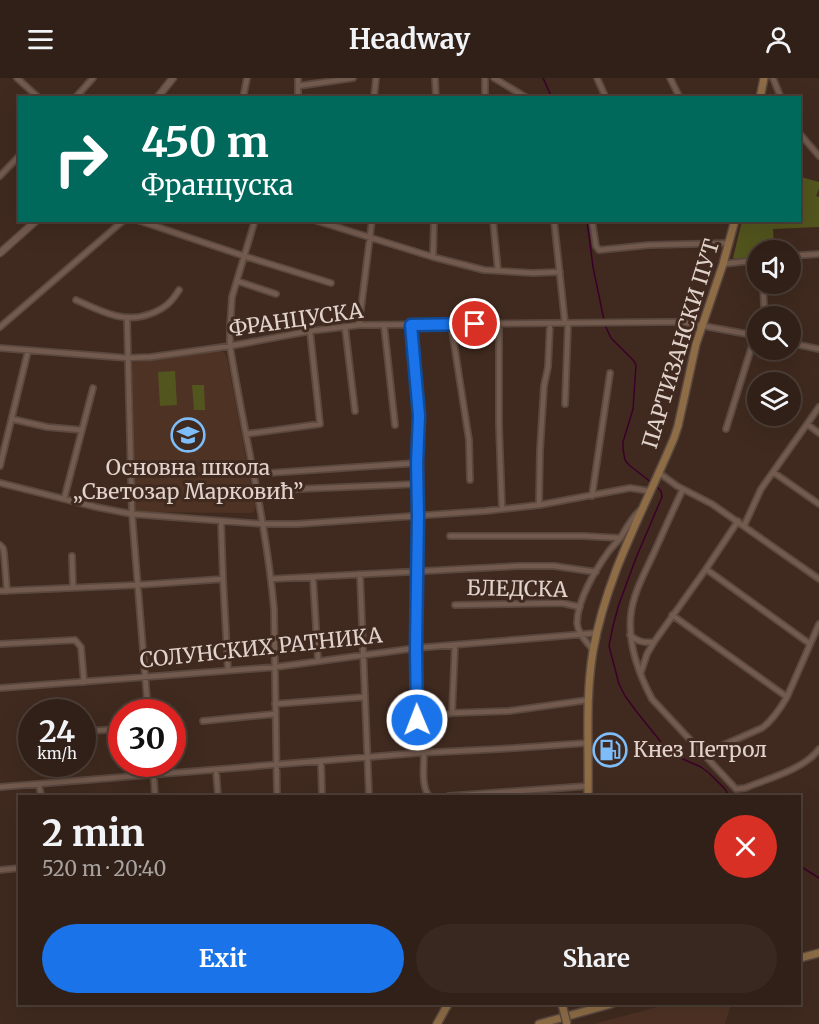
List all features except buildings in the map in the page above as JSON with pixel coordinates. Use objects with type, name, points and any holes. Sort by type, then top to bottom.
[{"type":"main road","points":[[760,96],[764,78]]},
{"type":"main road","name":"ПАРТИЗАНСКИ ПУТ","points":[[588,795],[588,700],[597,633],[615,571],[678,426],[696,344],[734,222]]},
{"type":"main road","points":[[801,958],[819,953]]},
{"type":"main road","points":[[437,1024],[447,1005]]},
{"type":"main road","points":[[562,1005],[567,1024]]},
{"type":"main road","points":[[539,1024],[608,1005]]},
{"type":"street","points":[[17,78],[37,96]]},
{"type":"street","points":[[77,96],[93,78]]},
{"type":"street","points":[[159,96],[173,78]]},
{"type":"street","points":[[243,96],[247,78]]},
{"type":"street","points":[[298,78],[298,96]]},
{"type":"street","points":[[298,86],[353,78]]},
{"type":"street","points":[[374,96],[376,78]]},
{"type":"street","points":[[435,78],[436,96]]},
{"type":"street","points":[[485,78],[485,96]]},
{"type":"street","points":[[494,78],[523,96]]},
{"type":"street","points":[[597,78],[605,96]]},
{"type":"street","points":[[670,78],[679,96]]},
{"type":"street","points":[[773,78],[780,96]]},
{"type":"street","points":[[801,135],[819,156]]},
{"type":"street","points":[[0,176],[18,158]]},
{"type":"street","points":[[0,252],[35,222]]},
{"type":"street","points":[[0,327],[122,222]]},
{"type":"street","points":[[143,222],[331,283]]},
{"type":"street","points":[[254,222],[230,310],[230,346],[271,579],[276,666],[277,795]]},
{"type":"street","points":[[320,222],[433,257],[484,270],[560,272]]},
{"type":"street","points":[[359,325],[372,222]]},
{"type":"street","points":[[433,257],[434,222]]},
{"type":"street","points":[[493,222],[498,271]]},
{"type":"street","points":[[554,222],[567,323],[565,404]]},
{"type":"street","points":[[592,222],[596,246],[599,250],[649,245],[729,243]]},
{"type":"street","points":[[801,255],[819,254]]},
{"type":"street","points":[[723,264],[747,261]]},
{"type":"street","points":[[237,281],[276,294]]},
{"type":"street","points":[[76,300],[106,313],[128,319],[162,309],[173,300],[178,290]]},
{"type":"street","points":[[763,294],[764,305]]},
{"type":"street","points":[[128,319],[132,514],[147,699]]},
{"type":"street","name":"ФРАНЦУСКА","points":[[0,348],[128,358],[230,346],[310,331],[359,325],[676,322],[701,326]]},
{"type":"street","points":[[539,505],[540,450],[550,323]]},
{"type":"street","points":[[451,324],[469,440],[470,480]]},
{"type":"street","points":[[499,324],[502,509]]},
{"type":"street","points":[[384,325],[395,425]]},
{"type":"street","points":[[411,325],[418,399],[417,720],[424,785],[428,795]]},
{"type":"street","points":[[701,326],[747,334]]},
{"type":"street","points":[[345,327],[355,411]]},
{"type":"street","points":[[246,434],[320,424],[310,331]]},
{"type":"street","points":[[801,345],[819,349]]},
{"type":"street","points":[[0,466],[28,351]]},
{"type":"street","points":[[726,429],[748,360]]},
{"type":"street","points":[[592,496],[610,373]]},
{"type":"street","points":[[64,499],[93,388]]},
{"type":"street","points":[[744,526],[758,495],[819,406]]},
{"type":"street","points":[[12,419],[47,427],[82,430]]},
{"type":"street","points":[[807,424],[819,433]]},
{"type":"street","points":[[254,474],[417,463]]},
{"type":"street","points":[[773,472],[819,504]]},
{"type":"street","points":[[657,473],[738,521],[819,579]]},
{"type":"street","points":[[0,483],[132,514],[263,524],[297,524],[502,509],[539,505],[630,488],[651,488]]},
{"type":"street","points":[[257,493],[417,484]]},
{"type":"street","points":[[683,489],[634,597],[630,614],[630,635],[635,661],[652,699],[734,788],[745,788],[801,765],[814,757],[819,749]]},
{"type":"street","name":"ПАРТИЗАНСКИ ПУТ","points":[[581,634],[577,623],[580,607],[596,572],[632,518],[641,509]]},
{"type":"street","points":[[221,521],[228,670]]},
{"type":"street","points":[[640,673],[654,642],[738,521]]},
{"type":"street","points":[[450,536],[620,538]]},
{"type":"street","points":[[0,545],[4,553],[7,591]]},
{"type":"street","points":[[72,556],[72,588]]},
{"type":"street","points":[[271,579],[519,566],[554,566],[596,572]]},
{"type":"street","points":[[706,569],[810,644]]},
{"type":"street","points":[[360,574],[369,795]]},
{"type":"street","points":[[313,578],[318,660]]},
{"type":"street","points":[[0,591],[223,579]]},
{"type":"street","name":"БЛЕДСКА","points":[[455,605],[562,603],[580,607]]},
{"type":"street","points":[[672,615],[787,697]]},
{"type":"street","points":[[703,754],[762,728],[775,716],[787,697],[819,624]]},
{"type":"street","name":"СОЛУНСКИХ РАТНИКА","points":[[0,688],[276,666],[416,648],[597,633]]},
{"type":"street","points":[[581,634],[593,651]]},
{"type":"street","points":[[630,635],[644,643],[654,642]]},
{"type":"street","points":[[0,644],[75,640],[81,647],[84,682]]},
{"type":"street","points":[[452,713],[455,645]]},
{"type":"street","points":[[275,704],[364,697]]},
{"type":"street","points":[[417,720],[452,713],[509,711],[588,700]]},
{"type":"street","points":[[203,721],[275,714]]},
{"type":"street","points":[[186,773],[421,753],[587,743]]},
{"type":"street","points":[[321,761],[322,795]]},
{"type":"street","points":[[216,770],[218,795]]},
{"type":"street","points":[[0,787],[140,777]]},
{"type":"street","points":[[154,777],[155,795]]},
{"type":"street","points":[[39,784],[41,795]]},
{"type":"street","points":[[463,795],[588,786]]},
{"type":"street","points":[[0,870],[18,868]]},
{"type":"shaded area","points":[[801,177],[819,182],[816,196],[819,197],[819,227],[773,229],[774,240],[747,240],[747,258],[733,258],[742,222],[801,222]]},
{"type":"shaded area","name":"Основна школа „Светозар Марковић”","points":[[224,352],[227,358],[255,507],[254,512],[136,512],[131,363]]},
{"type":"shaded area","points":[[175,371],[177,405],[160,406],[158,372]]},
{"type":"shaded area","points":[[192,385],[204,385],[205,410],[194,410]]},
{"type":"shaded area","points":[[664,1005],[731,1005],[725,1024],[594,1024]]},
{"type":"waterway","points":[[543,78],[551,96]]},
{"type":"waterway","points":[[587,222],[593,267],[604,320]]},
{"type":"waterway","points":[[605,325],[611,338],[636,365],[633,409],[623,442],[625,460],[652,483]]},
{"type":"waterway","points":[[656,486],[661,491],[662,497],[619,604],[609,646],[619,684],[636,711],[661,742],[676,756],[701,767],[728,795]]},
{"type":"waterway","points":[[801,867],[819,878]]},
{"type":"place","name":"Основна школа „Светозар Марковић”","points":[[188,435]]},
{"type":"place","name":"Кнез Петрол","points":[[610,750]]},
{"type":"route","points":[[417,720],[416,571],[419,416],[411,325],[475,324]]}]
